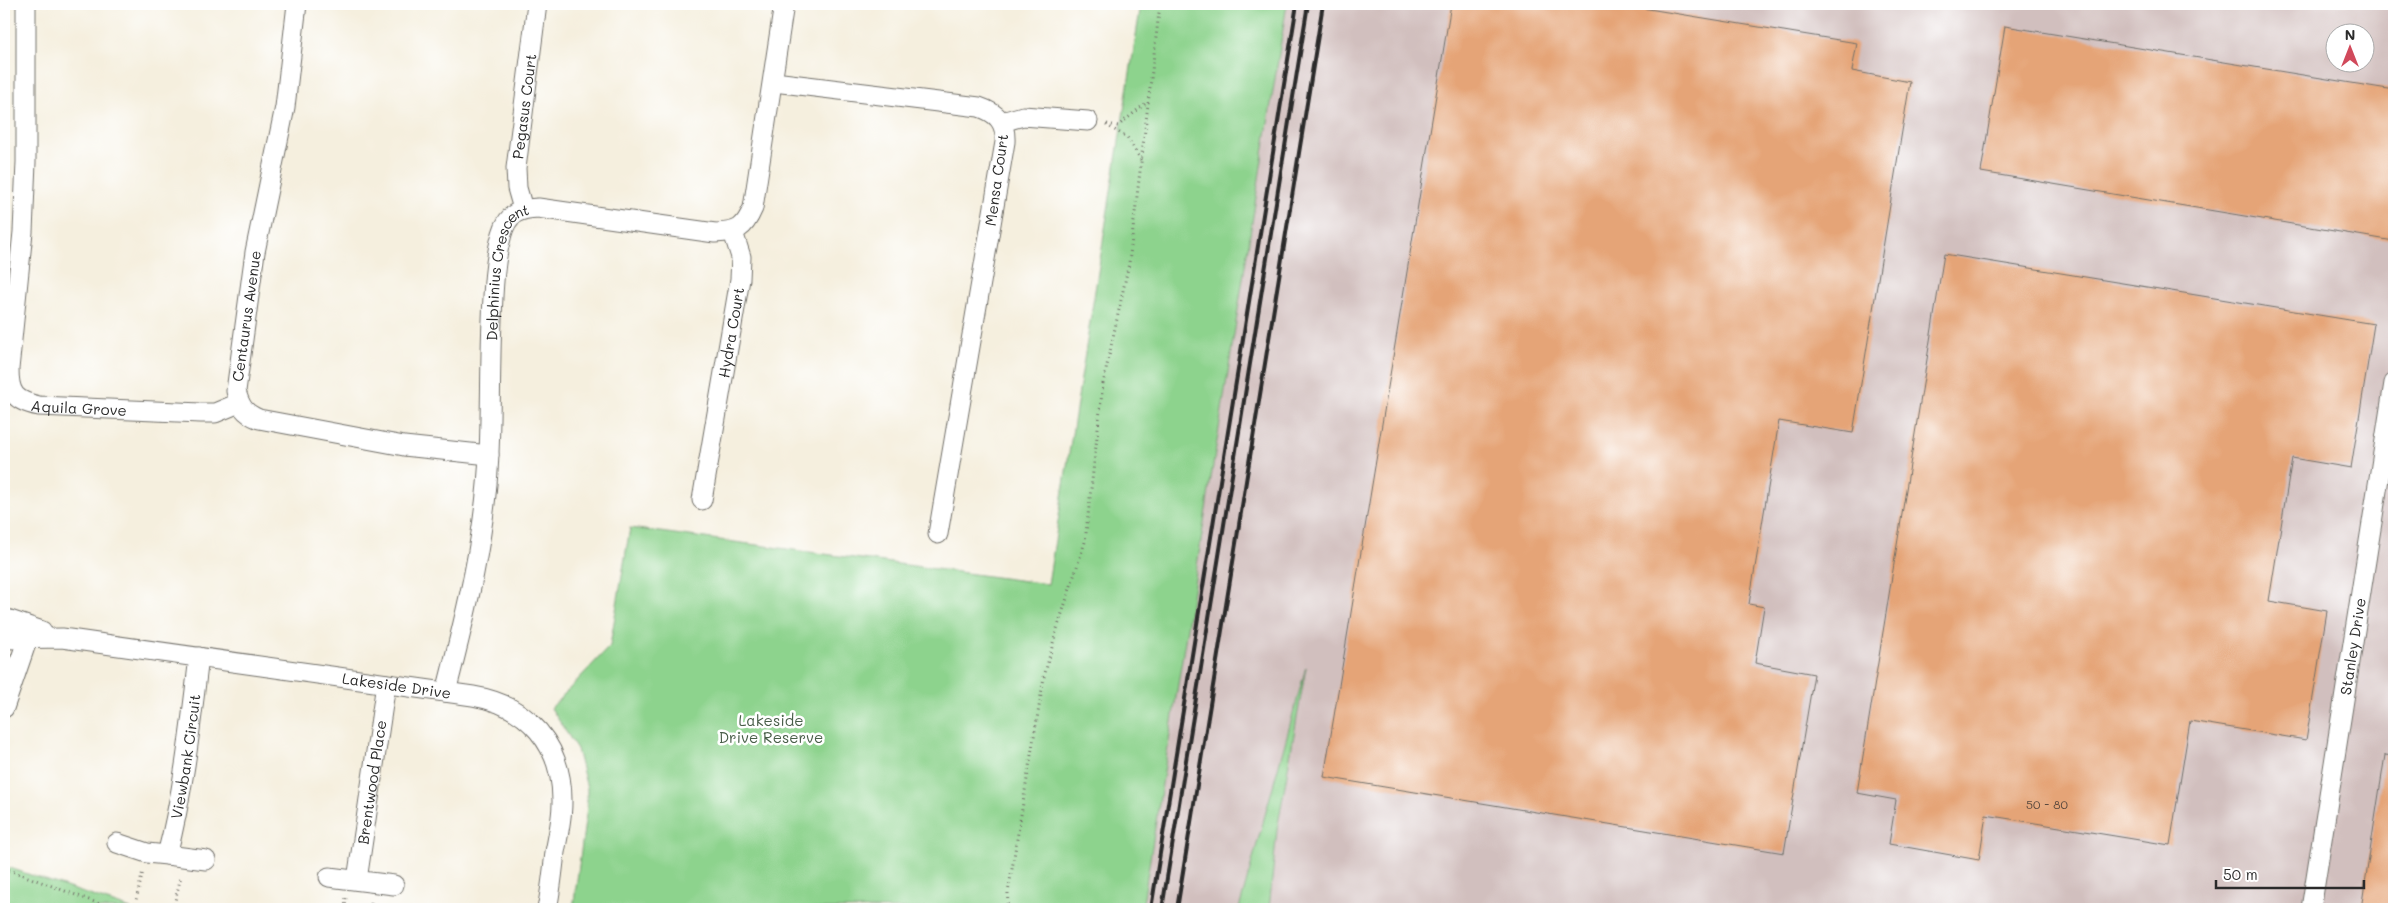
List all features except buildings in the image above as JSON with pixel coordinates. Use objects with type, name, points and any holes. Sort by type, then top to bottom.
[{"type":"street","name":"Aquila Grove","points":[[26,4],[26,162],[23,232],[9,369],[9,383],[14,394],[25,403],[39,406],[201,413],[215,412],[239,403]]},
{"type":"street","name":"Centaurus Avenue","points":[[297,4],[285,107],[265,200],[247,300],[236,391],[239,403],[247,414],[259,419],[404,446],[489,455]]},
{"type":"street","name":"Pegasus Court","points":[[523,209],[517,188],[516,168],[537,4]]},
{"type":"street","points":[[733,232],[746,223],[753,208],[774,82],[784,4]]},
{"type":"street","name":"Mensa Court","points":[[774,82],[979,107],[993,112],[1002,122],[1005,142],[938,534]]},
{"type":"street","points":[[1002,122],[1023,116],[1088,121]]},
{"type":"street","name":"Delphinius Crescent","points":[[446,692],[467,610],[482,525],[489,455],[494,288],[502,233],[509,218],[523,209],[538,208],[715,233],[733,232]]},
{"type":"street","name":"Hydra Court","points":[[702,500],[740,280],[741,256],[733,232]]},
{"type":"street","name":"Stanley Drive","points":[[2311,909],[2394,383]]},
{"type":"street","name":"Lakeside Drive","points":[[4,618],[30,633],[492,699],[511,707],[529,720],[543,738],[554,757],[561,779],[562,804],[547,909]]},
{"type":"street","points":[[4,708],[30,633]]},
{"type":"street","name":"Lakeside Drive","points":[[4,640],[30,633]]},
{"type":"street","name":"Viewbank Circuit","points":[[176,856],[176,823],[200,657]]},
{"type":"street","name":"Brentwood Place","points":[[357,880],[386,684]]},
{"type":"street","points":[[117,843],[147,853],[206,860]]},
{"type":"street","points":[[329,876],[394,885]]},
{"type":"path","points":[[1007,909],[1008,893],[1044,677],[1056,632],[1085,542],[1103,384],[1129,263],[1146,104],[1160,4]]},
{"type":"path","points":[[1141,161],[1127,137],[1102,122],[1118,126],[1146,104]]},
{"type":"path","points":[[134,909],[147,853]]},
{"type":"path","points":[[174,909],[176,856]]},
{"type":"path","points":[[4,868],[113,909]]},
{"type":"shaded area","points":[[1287,4],[2394,4],[2394,909],[1269,909],[1277,830],[1304,673],[1239,909],[1142,909]]},
{"type":"green space","name":"Lakeside Drive Reserve","points":[[1141,4],[1287,4],[1142,909],[573,909],[587,807],[587,788],[577,749],[551,708],[610,646],[630,528],[1048,584]]},
{"type":"green space","points":[[1306,667],[1277,830],[1269,909],[1239,909]]},
{"type":"green space","points":[[4,866],[131,909],[4,909]]},
{"type":"railway","points":[[1151,909],[1297,4]]},
{"type":"railway","points":[[1162,909],[1308,4]]},
{"type":"railway","points":[[1177,909],[1323,4]]}]
